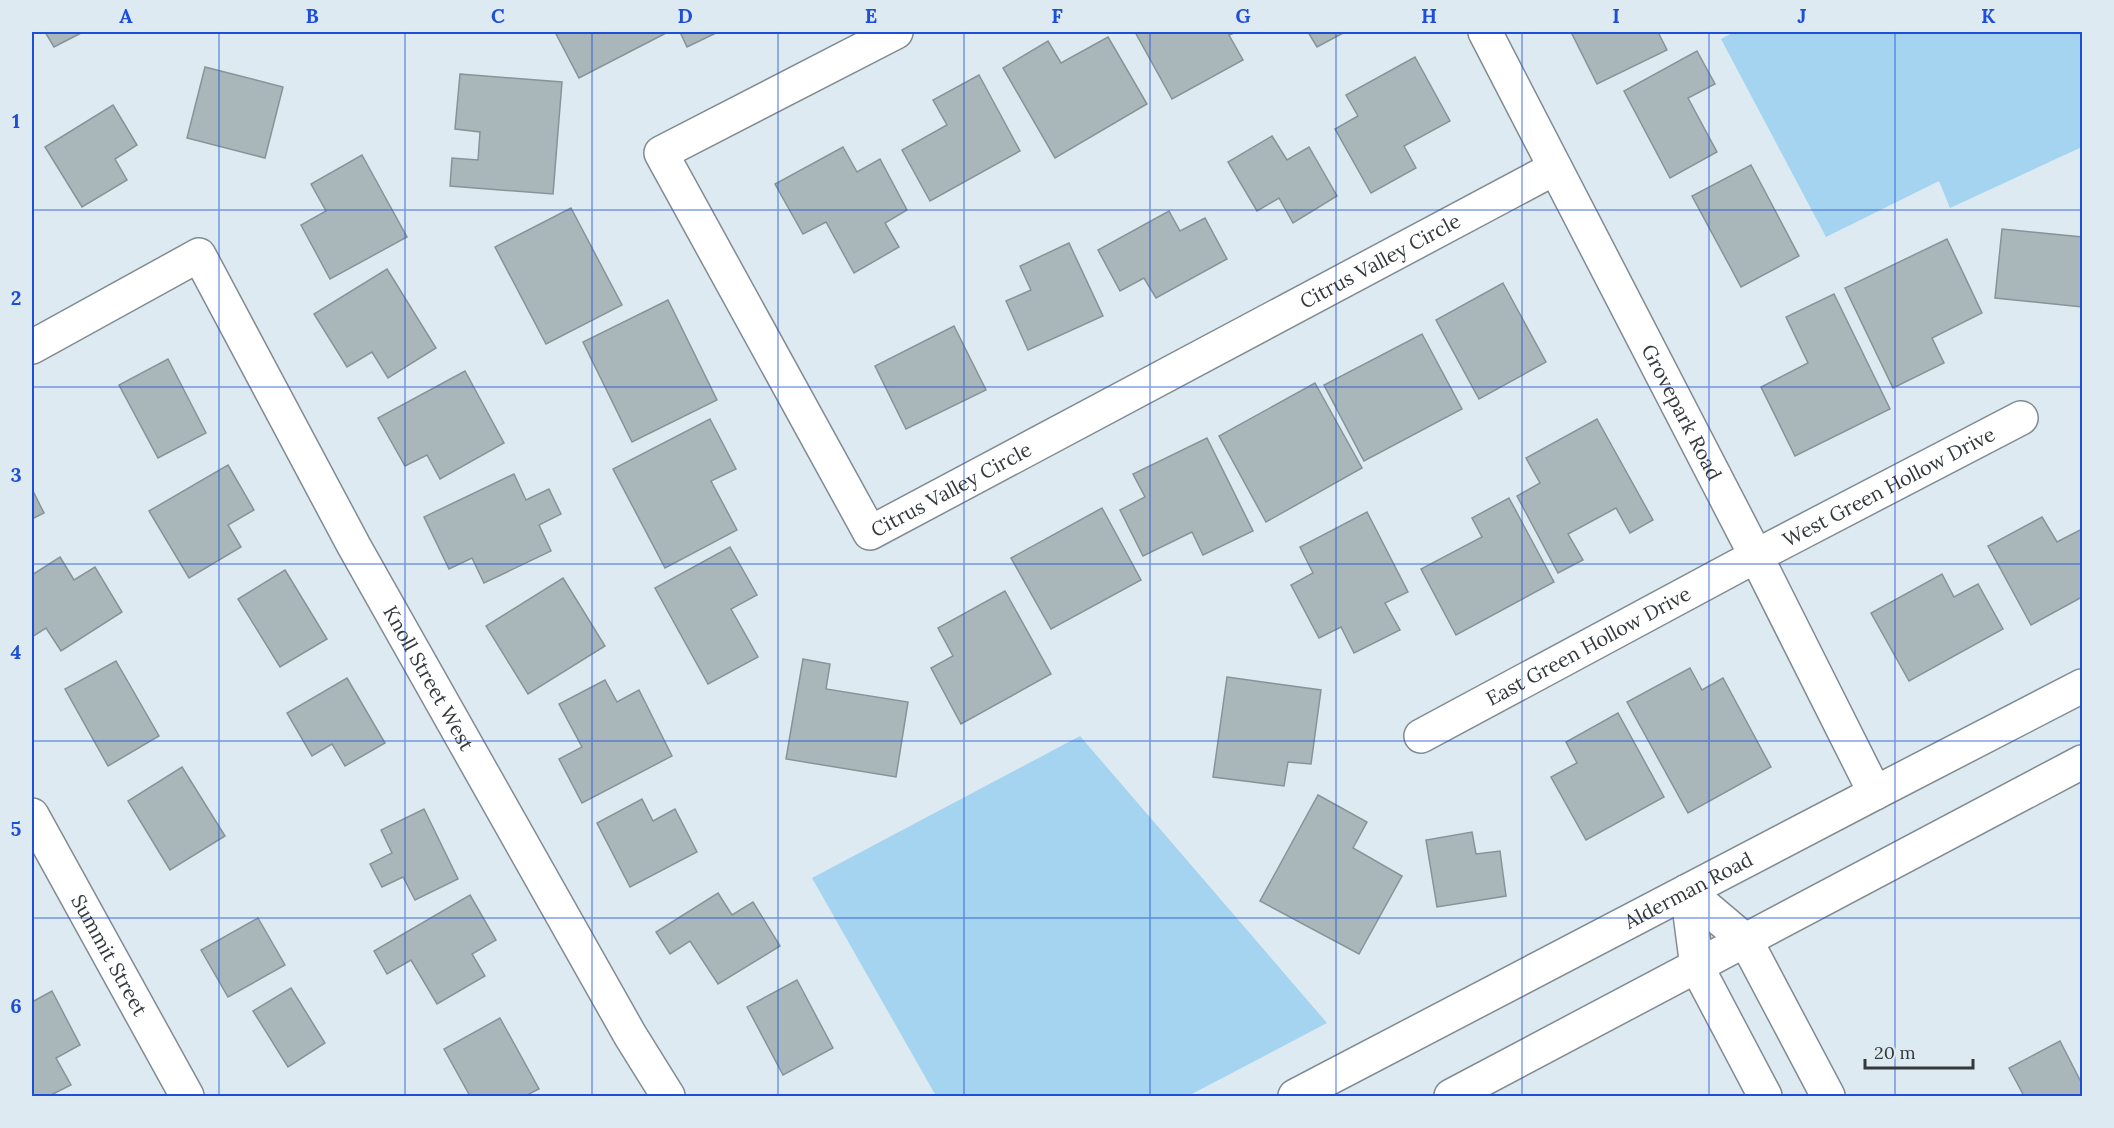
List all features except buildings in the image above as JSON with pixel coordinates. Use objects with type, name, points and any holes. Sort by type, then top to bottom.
[{"type":"street","name":"Citrus Valley Circle","points":[[896,32],[661,153],[870,533],[1555,168]]},
{"type":"street","name":"Grovepark Road","points":[[1485,32],[1756,556],[1875,793]]},
{"type":"street","name":"Knoll Street West","points":[[32,347],[199,255],[354,546],[624,1025],[668,1096]]},
{"type":"street","name":"West Green Hollow Drive","points":[[1756,556],[2020,418]]},
{"type":"street","name":"East Green Hollow Drive","points":[[1421,736],[1756,556]]},
{"type":"street","name":"Alderman Road","points":[[1295,1096],[2082,686]]},
{"type":"street","points":[[1451,1096],[2082,762]]},
{"type":"street","name":"Summit Street","points":[[32,814],[187,1096]]},
{"type":"street","points":[[1687,891],[1746,941],[1828,1096]]},
{"type":"street","points":[[1687,891],[1697,967],[1765,1096]]},
{"type":"shaded area","points":[[1734,32],[2082,32],[2082,147],[1950,208],[1939,181],[1826,237],[1721,39]]},
{"type":"shaded area","points":[[1080,736],[1327,1023],[1188,1096],[936,1096],[812,878]]}]
